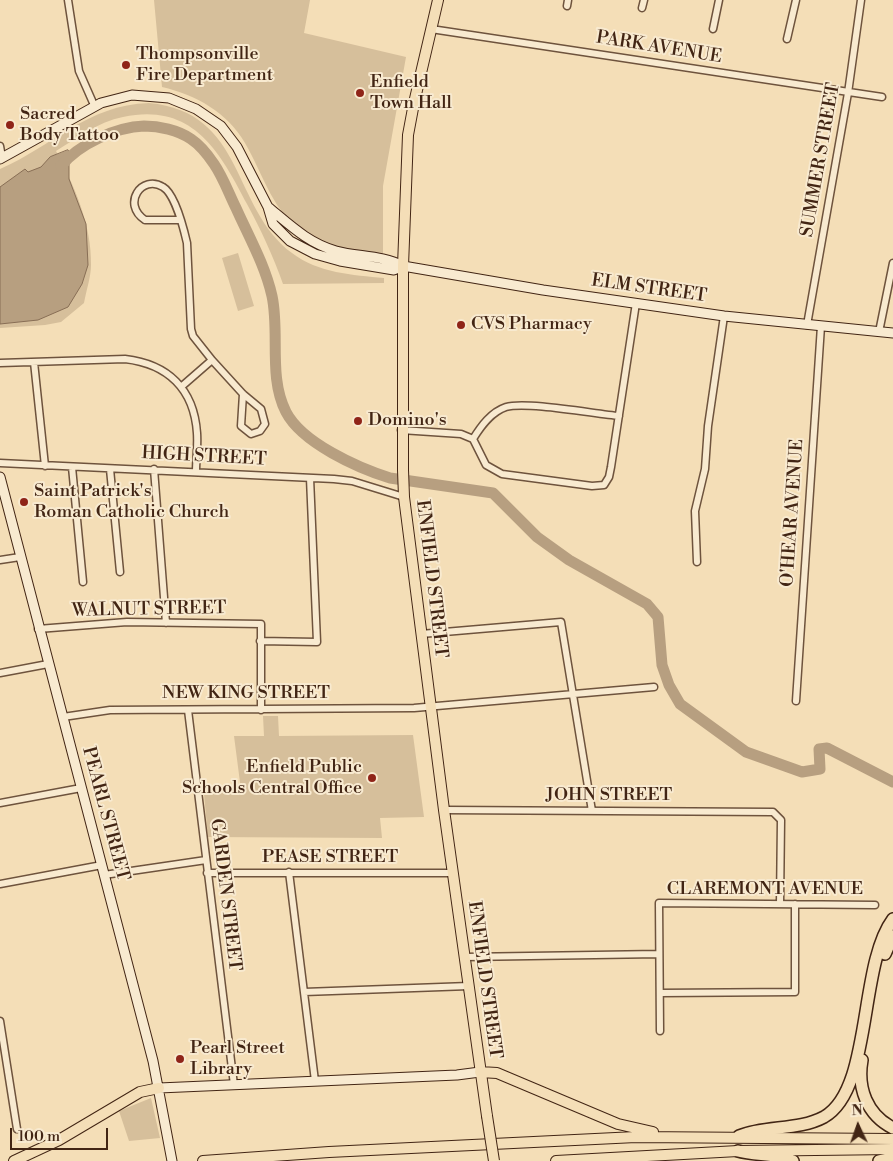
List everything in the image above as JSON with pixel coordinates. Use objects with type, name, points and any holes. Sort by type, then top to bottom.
[{"type":"highway","points":[[738,1136],[817,1120],[832,1111],[842,1099],[852,1074],[880,948],[893,919]]},
{"type":"highway","points":[[893,936],[884,956],[860,1077],[863,1093],[870,1109],[881,1121],[893,1128]]},
{"type":"highway","points":[[738,1151],[755,1155],[780,1156],[793,1161]]},
{"type":"highway","points":[[879,1161],[893,1158]]},
{"type":"main road","name":"ENFIELD STREET","points":[[438,0],[408,135],[403,266],[402,470],[430,707],[494,1161]]},
{"type":"main road","points":[[480,1072],[497,1073],[618,1124],[676,1136]]},
{"type":"main road","points":[[14,1161],[60,1140],[140,1092],[159,1088]]},
{"type":"main road","points":[[203,1161],[329,1152],[676,1136],[893,1139]]},
{"type":"main road","points":[[556,1161],[701,1152],[893,1149]]},
{"type":"main road","points":[[669,1161],[701,1152]]},
{"type":"main road","points":[[243,1158],[265,1161]]},
{"type":"street","points":[[0,146],[1,158],[94,106],[79,71],[68,0]]},
{"type":"street","points":[[642,8],[644,0]]},
{"type":"street","points":[[713,29],[719,0]]},
{"type":"street","points":[[786,39],[796,0]]},
{"type":"street","name":"SUMMER STREET","points":[[807,325],[848,93],[861,0]]},
{"type":"street","name":"PARK AVENUE","points":[[431,29],[882,97]]},
{"type":"street","name":"ELM STREET","points":[[94,106],[121,96],[145,94],[169,98],[196,109],[221,126],[226,132],[237,147],[268,207],[313,242],[336,251],[386,260],[403,266],[543,290],[724,316],[893,333]]},
{"type":"street","points":[[180,220],[145,220],[134,209],[133,202],[136,193],[147,185],[162,186],[168,192],[180,220],[187,243],[191,330],[212,360],[242,394],[256,403],[264,414],[265,424],[257,433],[251,434],[241,426],[242,394]]},
{"type":"street","points":[[879,332],[893,263]]},
{"type":"street","points":[[401,430],[461,434],[473,439],[486,465],[502,474],[599,486],[607,482],[636,303]]},
{"type":"street","points":[[697,562],[695,512],[705,469],[708,426],[724,316]]},
{"type":"street","name":"O'HEAR AVENUE","points":[[796,701],[820,326]]},
{"type":"street","points":[[0,363],[114,359],[142,361],[164,371],[182,387],[190,402],[195,421],[196,472]]},
{"type":"street","points":[[182,387],[212,360]]},
{"type":"street","points":[[34,362],[45,466]]},
{"type":"street","points":[[473,439],[488,418],[507,407],[534,407],[619,416]]},
{"type":"street","name":"HIGH STREET","points":[[0,463],[352,481],[404,497]]},
{"type":"street","points":[[72,468],[83,582]]},
{"type":"street","points":[[110,469],[120,572]]},
{"type":"street","points":[[154,470],[166,623]]},
{"type":"street","name":"PEARL STREET","points":[[0,477],[38,629],[63,717],[159,1088],[172,1161]]},
{"type":"street","points":[[260,710],[260,641],[318,642],[310,478]]},
{"type":"street","points":[[0,560],[20,557]]},
{"type":"street","points":[[421,634],[561,622],[592,811]]},
{"type":"street","name":"WALNUT STREET","points":[[38,629],[107,623],[261,624],[260,641]]},
{"type":"street","points":[[0,673],[48,664]]},
{"type":"street","name":"NEW KING STREET","points":[[63,717],[110,710],[430,707],[654,687]]},
{"type":"street","name":"GARDEN STREET","points":[[188,710],[234,1085]]},
{"type":"street","points":[[0,803],[81,788]]},
{"type":"street","name":"JOHN STREET","points":[[444,810],[773,812],[781,820],[780,904]]},
{"type":"street","points":[[104,875],[206,860]]},
{"type":"street","points":[[0,884],[102,865]]},
{"type":"street","points":[[289,872],[315,1081]]},
{"type":"street","name":"PEASE STREET","points":[[207,873],[453,873]]},
{"type":"street","name":"CLAREMONT AVENUE","points":[[659,954],[658,904],[875,905]]},
{"type":"street","points":[[660,993],[795,992],[795,904]]},
{"type":"street","points":[[465,957],[659,954],[660,1031]]},
{"type":"street","points":[[304,992],[469,986]]},
{"type":"street","points":[[0,1021],[17,1129]]},
{"type":"street","points":[[159,1088],[457,1075],[480,1072]]},
{"type":"shaded area","points":[[154,0],[310,0],[304,33],[406,57],[383,186],[383,254],[333,247],[306,235],[285,216],[277,205],[245,143],[229,122],[210,106],[175,90],[162,87]]},
{"type":"shaded area","points":[[149,103],[180,110],[204,124],[221,143],[234,164],[258,212],[272,234],[292,253],[302,260],[324,269],[384,278],[384,283],[283,284],[262,233],[237,185],[214,150],[201,135],[186,124],[168,117],[147,114],[114,119],[96,127],[56,151],[81,206],[91,250],[91,270],[84,303],[61,322],[0,328],[0,169],[19,160],[71,128],[107,111],[127,105]]},
{"type":"shaded area","points":[[68,150],[73,159],[69,164],[69,179],[86,224],[88,265],[82,284],[68,307],[38,320],[0,324],[0,187],[25,169],[28,172],[41,167],[50,157]]},
{"type":"shaded area","points":[[238,253],[254,306],[238,311],[222,258]]},
{"type":"shaded area","points":[[263,716],[278,716],[279,736],[413,735],[424,817],[380,818],[382,838],[208,837],[204,794],[241,790],[234,736],[264,736]]},
{"type":"shaded area","points":[[151,1098],[160,1138],[129,1141],[119,1111]]},
{"type":"waterway","points":[[61,166],[78,151],[99,138],[133,127],[150,126],[168,129],[194,141],[201,147],[220,174],[265,273],[274,310],[277,384],[286,412],[304,434],[347,461],[390,478],[493,493],[537,537],[569,560],[647,604],[658,617],[662,665],[669,685],[680,704],[746,752],[802,772],[820,769],[819,749],[827,748],[893,782]]},
{"type":"place","name":"Thompsonville Fire Department","points":[[126,65]]},
{"type":"place","name":"Enfield Town Hall","points":[[360,93]]},
{"type":"place","name":"Sacred Body Tattoo","points":[[10,125]]},
{"type":"place","name":"CVS Pharmacy","points":[[461,325]]},
{"type":"place","name":"Domino's","points":[[358,421]]},
{"type":"place","name":"Saint Patrick's Roman Catholic Church","points":[[24,502]]},
{"type":"place","name":"Enfield Public Schools Central Office","points":[[372,778]]},
{"type":"place","name":"Pearl Street Library","points":[[180,1059]]}]
